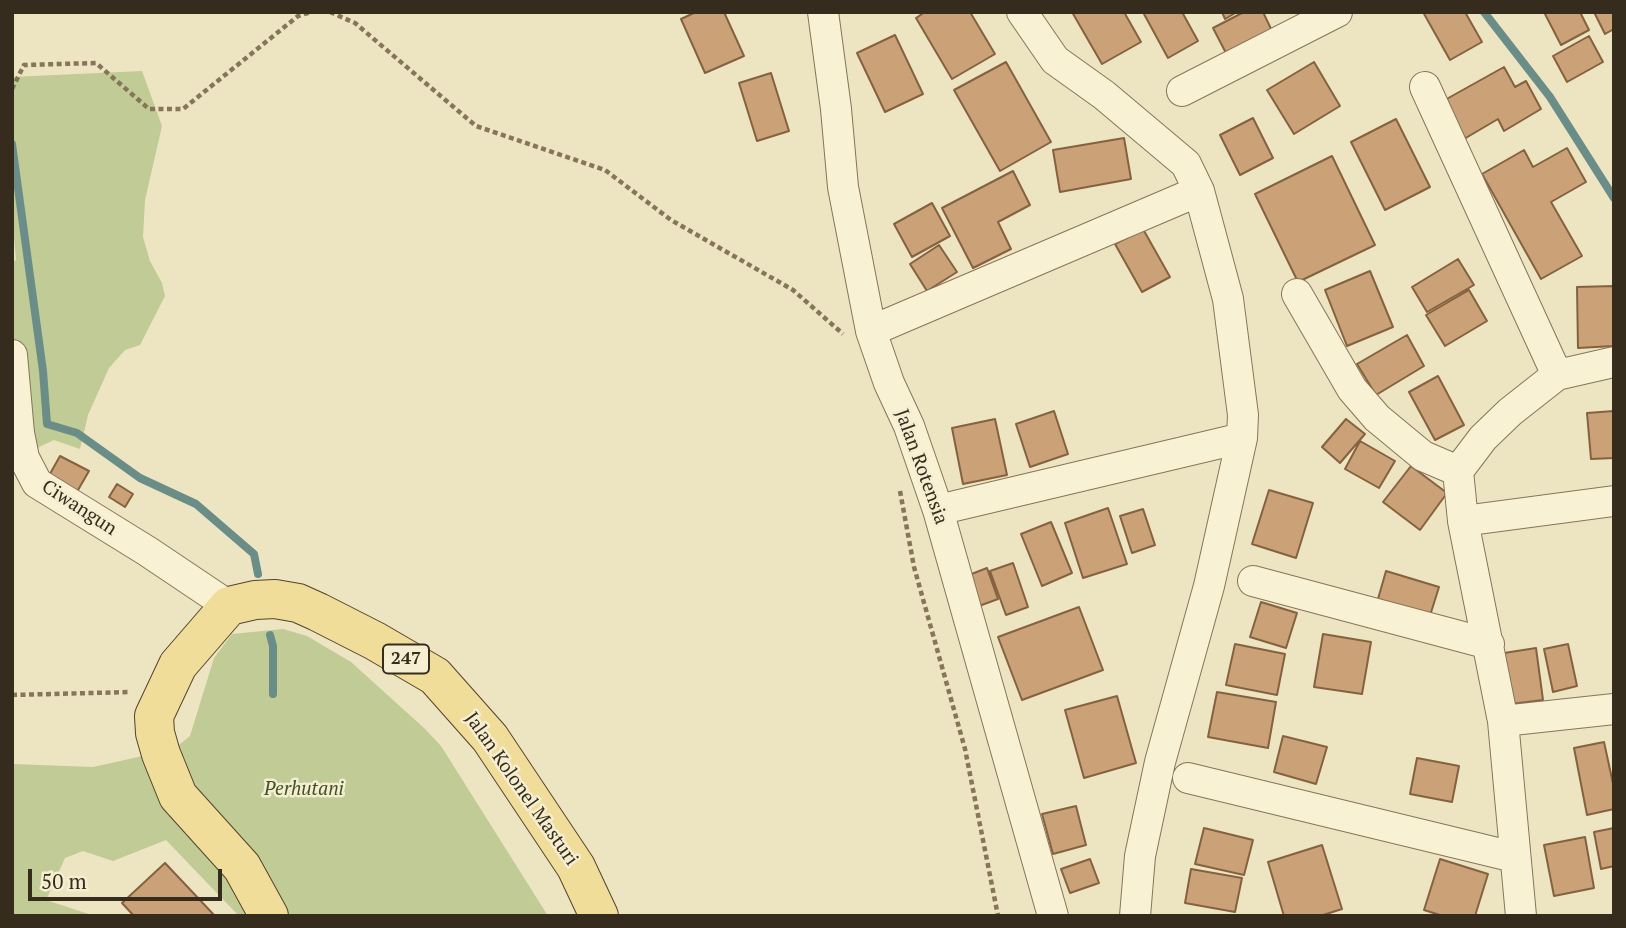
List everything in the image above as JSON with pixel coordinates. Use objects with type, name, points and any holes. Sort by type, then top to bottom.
[{"type":"main road","name":"Jalan Kolonel Masturi","points":[[229,606],[265,599],[298,603],[375,641],[435,676],[490,738],[576,867],[599,916]]},
{"type":"main road","points":[[229,606],[178,665],[159,706],[155,733],[160,754],[178,796],[242,867],[269,916]]},
{"type":"street","name":"Jalan Rotensia","points":[[823,12],[862,336],[889,383],[909,426],[938,510],[1053,916]]},
{"type":"street","points":[[1023,12],[1055,60],[1104,95],[1186,164],[1199,191],[1228,299],[1243,415],[1242,438],[1209,586],[1160,762],[1140,856],[1135,916]]},
{"type":"street","points":[[1182,91],[1295,21],[1337,12]]},
{"type":"street","points":[[1425,87],[1556,375]]},
{"type":"street","points":[[862,336],[1199,191]]},
{"type":"street","points":[[1297,294],[1352,389],[1377,418],[1423,456],[1458,471]]},
{"type":"street","name":"Ciwangun","points":[[12,355],[19,433],[24,458],[37,483],[229,606]]},
{"type":"street","points":[[1521,916],[1503,721],[1463,522],[1458,471],[1501,421],[1556,375],[1614,362]]},
{"type":"street","points":[[938,510],[1242,438]]},
{"type":"street","points":[[1463,522],[1614,501]]},
{"type":"street","points":[[1253,581],[1489,644]]},
{"type":"street","points":[[1503,721],[1614,709]]},
{"type":"street","points":[[1188,778],[1514,857]]},
{"type":"path","points":[[12,89],[24,65],[96,62],[149,109],[183,109],[298,16],[311,12]]},
{"type":"path","points":[[330,12],[355,23],[476,126],[605,170],[671,220],[793,290],[862,336]]},
{"type":"path","points":[[900,485],[914,567],[965,750],[998,916]]},
{"type":"path","points":[[12,695],[130,692],[159,706]]},
{"type":"green space","points":[[142,71],[162,126],[145,200],[143,237],[165,296],[140,345],[125,350],[109,368],[88,415],[80,449],[54,440],[12,464],[12,262],[16,260],[12,215],[12,77]]},
{"type":"green space","name":"Perhutani","points":[[283,629],[307,636],[351,662],[441,746],[548,916],[239,916],[166,840],[113,861],[83,851],[65,858],[46,900],[95,916],[12,916],[12,764],[93,767],[174,749],[190,736],[214,658],[232,634]]},
{"type":"building","points":[[696,12],[724,12],[744,56],[705,73],[681,19]]},
{"type":"building","points":[[925,12],[970,12],[995,54],[952,79],[916,18]]},
{"type":"building","points":[[1072,12],[1124,12],[1141,42],[1102,64]]},
{"type":"building","points":[[1182,12],[1198,41],[1168,58],[1144,14]]},
{"type":"building","points":[[1222,12],[1237,12],[1225,19]]},
{"type":"building","points":[[1244,12],[1263,12],[1272,31],[1227,55],[1213,28]]},
{"type":"building","points":[[1423,12],[1465,12],[1482,42],[1450,60]]},
{"type":"building","points":[[1544,12],[1580,12],[1589,30],[1561,45]]},
{"type":"building","points":[[1594,12],[1614,12],[1614,29],[1605,34]]},
{"type":"building","points":[[895,35],[923,94],[885,112],[857,53]]},
{"type":"building","points":[[1589,36],[1603,62],[1567,82],[1553,56]]},
{"type":"building","points":[[1006,62],[1051,142],[1000,171],[954,90]]},
{"type":"building","points":[[1314,62],[1340,106],[1294,134],[1267,90]]},
{"type":"building","points":[[1504,67],[1515,87],[1526,81],[1541,109],[1504,131],[1498,119],[1464,139],[1443,101]]},
{"type":"building","points":[[771,73],[789,131],[757,141],[739,83]]},
{"type":"building","points":[[1253,118],[1273,158],[1240,175],[1220,135]]},
{"type":"building","points":[[1396,119],[1430,187],[1385,210],[1351,142]]},
{"type":"building","points":[[1124,138],[1131,179],[1060,192],[1053,150]]},
{"type":"building","points":[[1567,148],[1586,182],[1551,202],[1582,256],[1541,279],[1482,174],[1524,150],[1533,167]]},
{"type":"building","points":[[1332,156],[1375,245],[1298,282],[1255,194]]},
{"type":"building","points":[[1013,171],[1030,205],[998,222],[1011,249],[973,268],[942,208]]},
{"type":"building","points":[[932,203],[950,236],[912,257],[894,224]]},
{"type":"building","points":[[1143,229],[1170,277],[1142,292],[1115,244]]},
{"type":"building","points":[[939,245],[957,272],[927,291],[910,264]]},
{"type":"building","points":[[1458,259],[1474,285],[1427,312],[1412,287]]},
{"type":"building","points":[[1370,271],[1393,327],[1347,346],[1325,290]]},
{"type":"building","points":[[1614,286],[1614,346],[1578,348],[1577,287]]},
{"type":"building","points":[[1469,290],[1487,321],[1445,346],[1426,315]]},
{"type":"building","points":[[1407,335],[1424,366],[1376,395],[1357,364]]},
{"type":"building","points":[[1438,376],[1464,425],[1435,440],[1409,392]]},
{"type":"building","points":[[1054,411],[1068,454],[1030,467],[1016,424]]},
{"type":"building","points":[[1614,411],[1614,458],[1591,459],[1587,413]]},
{"type":"building","points":[[995,419],[1007,475],[963,484],[952,428]]},
{"type":"building","points":[[1346,419],[1365,434],[1340,463],[1322,447]]},
{"type":"building","points":[[1360,441],[1395,461],[1379,488],[1345,469]]},
{"type":"building","points":[[60,456],[89,471],[74,497],[46,481]]},
{"type":"building","points":[[1411,466],[1447,493],[1420,530],[1383,502]]},
{"type":"building","points":[[117,484],[133,494],[125,507],[109,497]]},
{"type":"building","points":[[1269,490],[1313,503],[1296,558],[1252,544]]},
{"type":"building","points":[[1108,508],[1127,564],[1083,578],[1065,523]]},
{"type":"building","points":[[1143,509],[1155,545],[1132,553],[1120,516]]},
{"type":"building","points":[[1051,522],[1072,573],[1042,586],[1021,534]]},
{"type":"building","points":[[1013,563],[1028,607],[1006,615],[990,571]]},
{"type":"building","points":[[987,568],[998,599],[979,606],[969,575]]},
{"type":"building","points":[[1386,571],[1439,587],[1428,622],[1376,606]]},
{"type":"building","points":[[1261,602],[1297,613],[1286,648],[1250,637]]},
{"type":"building","points":[[1079,607],[1103,670],[1022,700],[998,637]]},
{"type":"building","points":[[1323,634],[1371,642],[1362,694],[1314,687]]},
{"type":"building","points":[[1235,644],[1285,654],[1277,695],[1226,685]]},
{"type":"building","points":[[1568,644],[1577,686],[1553,692],[1544,649]]},
{"type":"building","points":[[1536,648],[1543,700],[1511,704],[1504,653]]},
{"type":"building","points":[[1217,692],[1276,702],[1268,748],[1208,737]]},
{"type":"building","points":[[1117,696],[1136,763],[1084,778],[1065,710]]},
{"type":"building","points":[[1283,736],[1327,747],[1316,784],[1274,772]]},
{"type":"building","points":[[1604,742],[1614,788],[1614,809],[1587,815],[1574,748]]},
{"type":"building","points":[[1417,758],[1459,766],[1452,802],[1410,794]]},
{"type":"building","points":[[1076,806],[1086,845],[1053,854],[1042,814]]},
{"type":"building","points":[[1204,828],[1253,840],[1244,875],[1195,864]]},
{"type":"building","points":[[1614,828],[1614,866],[1601,869],[1594,832]]},
{"type":"building","points":[[1585,837],[1594,888],[1554,896],[1544,845]]},
{"type":"building","points":[[1322,845],[1342,909],[1320,916],[1284,916],[1268,862]]},
{"type":"building","points":[[1090,859],[1099,883],[1070,893],[1061,869]]},
{"type":"building","points":[[1440,859],[1488,874],[1475,916],[1443,916],[1424,910]]},
{"type":"building","points":[[165,863],[215,916],[134,916],[122,903]]},
{"type":"building","points":[[1191,869],[1242,878],[1235,912],[1185,903]]},
{"type":"waterway","points":[[1484,12],[1550,97],[1614,198]]},
{"type":"waterway","points":[[12,144],[43,371],[47,424],[77,433],[140,478],[196,504],[254,554],[258,574]]},
{"type":"waterway","points":[[270,635],[273,646],[273,694]]}]
